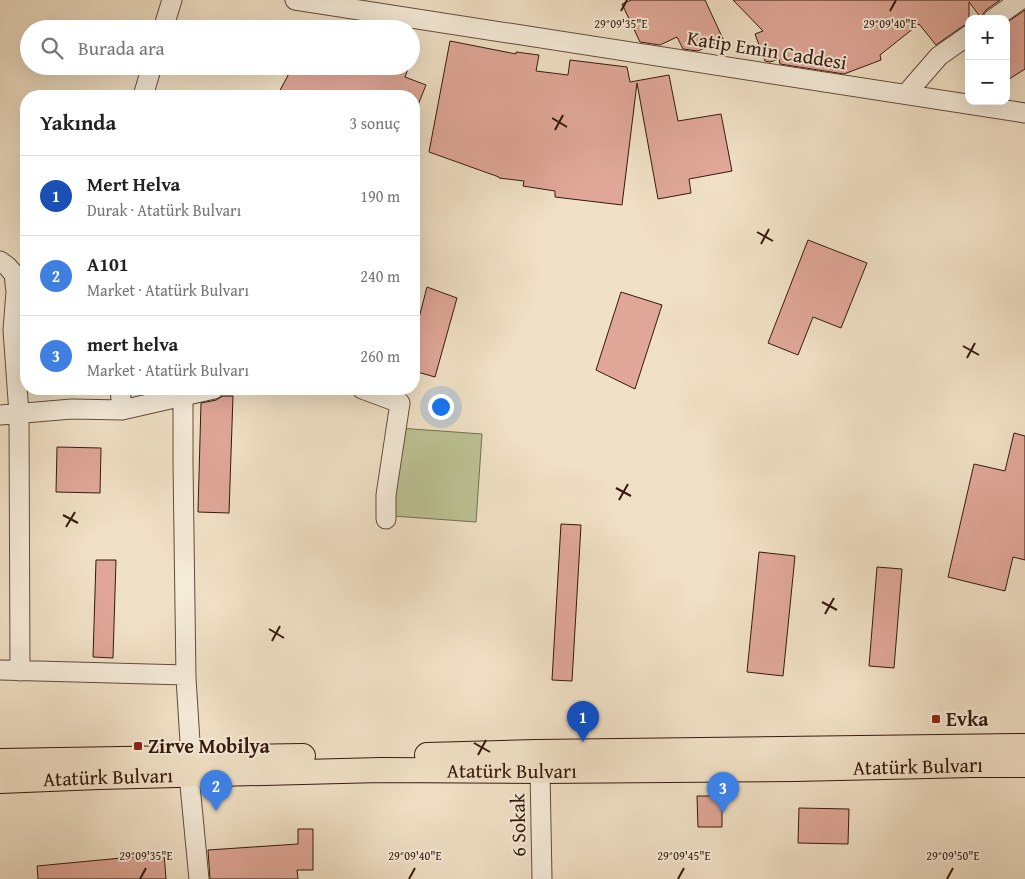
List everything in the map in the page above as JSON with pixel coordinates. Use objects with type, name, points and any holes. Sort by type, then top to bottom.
[{"type":"main road","name":"Atatürk Bulvarı","points":[[0,781],[190,766],[1025,746]]},
{"type":"main road","name":"Atatürk Bulvarı","points":[[0,761],[381,770],[540,771],[1025,765]]},
{"type":"street","points":[[166,20],[172,0]]},
{"type":"street","name":"Katip Emin Caddesi","points":[[295,0],[1025,113]]},
{"type":"street","points":[[999,15],[1020,0]]},
{"type":"street","points":[[906,94],[939,56],[965,38]]},
{"type":"street","points":[[145,90],[149,75]]},
{"type":"street","points":[[0,261],[8,266],[14,274],[16,292],[14,330],[19,414],[20,671]]},
{"type":"street","points":[[121,395],[122,410]]},
{"type":"street","points":[[0,416],[72,408],[122,410],[187,395]]},
{"type":"street","points":[[378,395],[400,403],[386,495],[386,519]]},
{"type":"street","points":[[183,396],[186,675],[190,766],[199,879]]},
{"type":"street","points":[[0,670],[186,675]]},
{"type":"street","name":"6 Sokak","points":[[540,771],[542,879]]},
{"type":"green space","points":[[399,428],[482,434],[476,522],[393,516]]},
{"type":"building","points":[[631,0],[705,0],[723,39],[698,51],[683,49],[677,37],[660,45],[640,42],[622,4]]},
{"type":"building","points":[[733,0],[1000,0],[986,10],[983,15],[979,15],[969,2],[969,15],[965,15],[965,25],[936,45],[919,24],[880,55],[881,60],[844,74],[780,64],[779,59],[770,62],[765,61],[755,34],[763,31]]},
{"type":"building","points":[[1025,10],[1025,69],[1010,78],[1010,60],[1010,20]]},
{"type":"building","points":[[450,41],[516,54],[516,52],[539,55],[536,71],[568,75],[570,60],[627,67],[630,82],[669,75],[678,121],[721,114],[732,171],[689,179],[691,193],[658,199],[637,83],[622,205],[555,197],[555,191],[523,186],[524,181],[499,178],[429,152]]},
{"type":"building","points":[[288,75],[406,75],[405,77],[426,85],[420,100],[420,90],[280,90]]},
{"type":"building","points":[[808,240],[867,263],[841,328],[813,317],[798,355],[768,343]]},
{"type":"building","points":[[427,287],[457,298],[435,377],[420,373],[420,314]]},
{"type":"building","points":[[621,292],[662,305],[635,389],[596,370]]},
{"type":"building","points":[[223,396],[233,396],[229,513],[198,512],[201,403],[216,400]]},
{"type":"building","points":[[1014,433],[1025,436],[1025,560],[1013,557],[1005,591],[948,577],[974,464],[1005,471]]},
{"type":"building","points":[[57,447],[101,448],[100,493],[56,492]]},
{"type":"building","points":[[561,524],[581,525],[572,681],[552,680]]},
{"type":"building","points":[[759,552],[795,556],[783,676],[747,672]]},
{"type":"building","points":[[96,560],[116,560],[113,658],[93,657]]},
{"type":"building","points":[[877,567],[902,569],[894,668],[869,666]]},
{"type":"building","points":[[697,796],[722,796],[722,827],[698,827]]},
{"type":"building","points":[[799,808],[849,809],[848,844],[798,843]]},
{"type":"building","points":[[298,829],[313,829],[313,870],[297,870],[298,879],[210,879],[208,850],[298,844]]},
{"type":"building","points":[[164,854],[166,879],[38,879],[37,866]]},
{"type":"place","name":"Evka","points":[[936,719]]},
{"type":"place","name":"Mert Helva","points":[[583,742]]},
{"type":"place","name":"Zirve Mobilya","points":[[138,746]]},
{"type":"place","name":"A101","points":[[216,811]]},
{"type":"place","name":"mert helva","points":[[723,813]]}]
